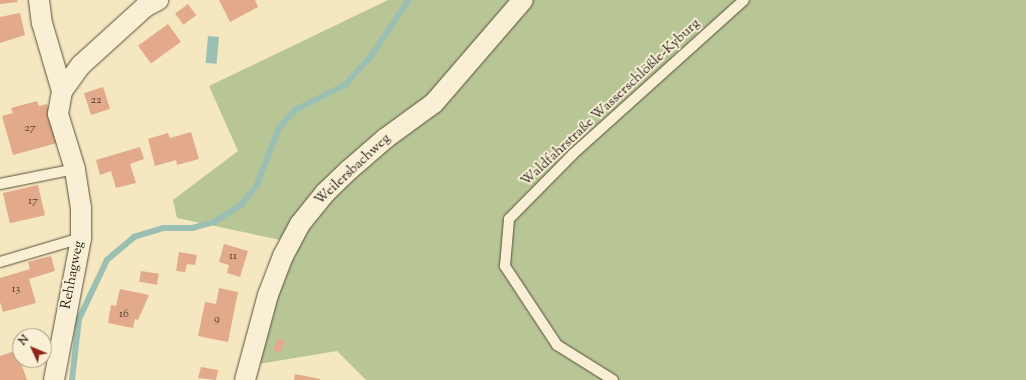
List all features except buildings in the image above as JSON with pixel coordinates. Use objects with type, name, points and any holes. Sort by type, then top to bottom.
[{"type":"street","name":"Rehhagweg","points":[[39,0],[42,23],[62,91],[58,114],[75,169],[81,208],[81,238],[54,380]]},
{"type":"street","name":"Weilersbachweg","points":[[245,380],[268,295],[283,256],[300,224],[325,192],[349,170],[386,138],[434,103],[523,0]]},
{"type":"street","name":"Rehhagweg","points":[[62,91],[81,65],[153,1]]},
{"type":"lane","name":"Waldfahrstraße Wasserschlößle-Kyburg","points":[[613,380],[557,345],[505,266],[509,218],[573,154],[744,0]]},
{"type":"lane","points":[[0,184],[75,169]]},
{"type":"lane","points":[[0,262],[81,238]]},
{"type":"green space","points":[[388,0],[1026,0],[1026,380],[366,380],[337,351],[247,366],[280,240],[177,218],[173,200],[238,151],[209,86]]},
{"type":"water","points":[[208,36],[219,37],[217,64],[206,63]]},
{"type":"waterway","points":[[72,380],[79,319],[107,260],[134,237],[163,228],[193,228],[214,222],[241,205],[257,185],[279,128],[295,110],[345,85],[372,55],[409,0]]}]
